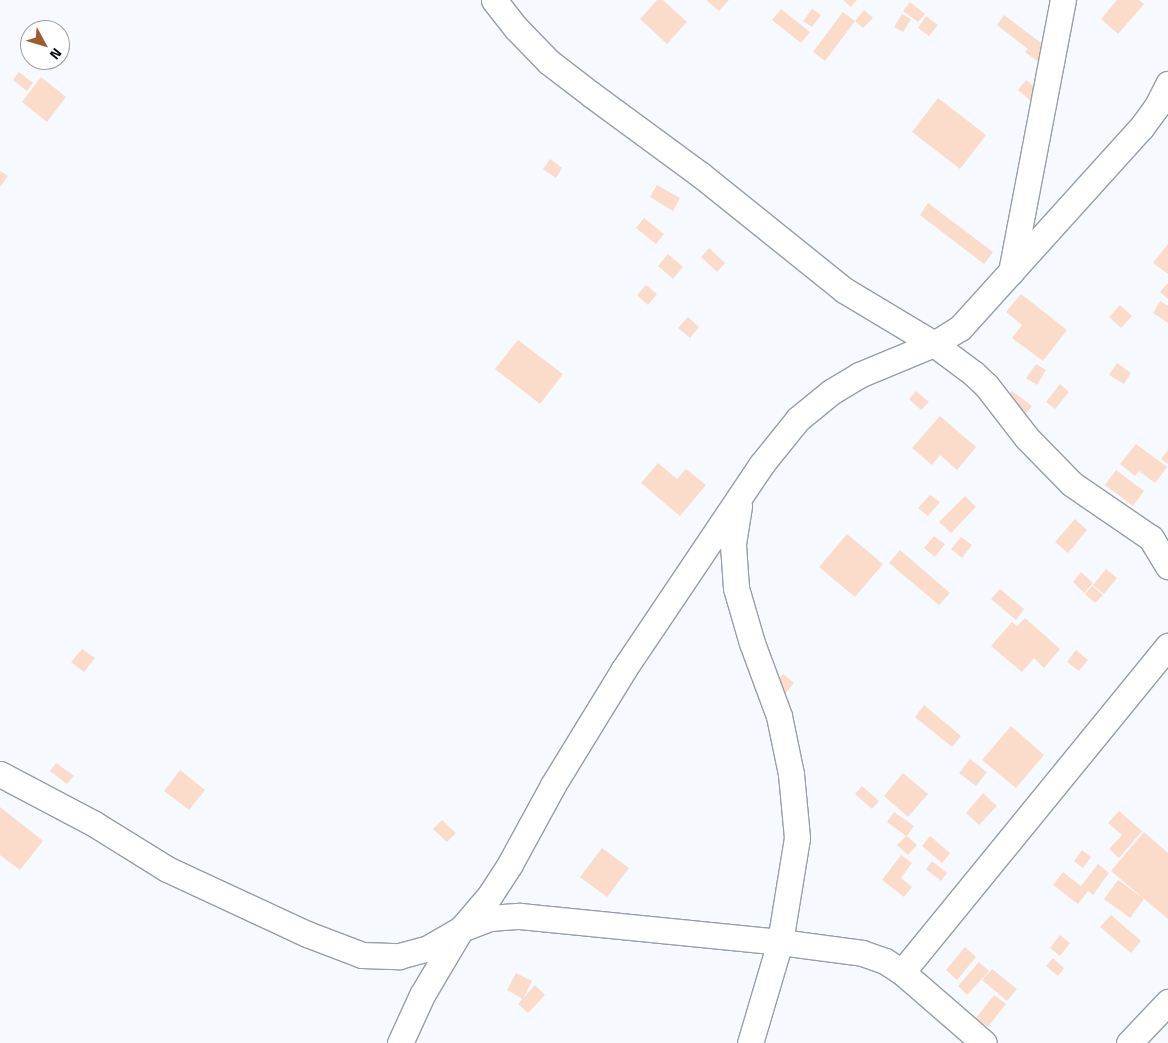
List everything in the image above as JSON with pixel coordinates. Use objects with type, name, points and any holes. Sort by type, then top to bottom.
[{"type":"street","points":[[494,0],[516,28],[549,62],[584,90],[701,175],[844,290],[934,344],[986,386],[1027,438],[1072,484],[1151,538],[1168,566]]},
{"type":"street","points":[[1011,273],[1063,0]]},
{"type":"street","points":[[400,1043],[422,995],[461,930],[490,895],[510,864],[553,785],[624,669],[762,465],[798,419],[831,392],[859,375],[934,344],[960,328],[1141,128],[1157,106],[1168,84]]},
{"type":"street","points":[[740,498],[733,545],[736,588],[752,643],[779,716],[791,774],[797,838],[780,942],[750,1043]]},
{"type":"street","points":[[902,972],[1168,646]]},
{"type":"street","points":[[0,774],[93,823],[166,869],[307,934],[362,955],[399,956],[428,948],[461,930],[489,918],[520,916],[780,942],[862,953],[885,961],[902,972],[984,1043]]},
{"type":"street","points":[[1129,1043],[1168,1002]]},
{"type":"building","points":[[657,0],[663,0],[687,22],[667,44],[640,19]]},
{"type":"building","points":[[706,0],[729,0],[719,11]]},
{"type":"building","points":[[843,0],[857,0],[851,7]]},
{"type":"building","points":[[1117,0],[1139,0],[1144,4],[1118,34],[1101,19]]},
{"type":"building","points":[[910,2],[925,14],[918,22],[903,11]]},
{"type":"building","points":[[781,9],[810,32],[801,43],[772,20]]},
{"type":"building","points":[[812,9],[821,15],[812,27],[803,21]]},
{"type":"building","points":[[864,10],[873,18],[863,28],[855,21]]},
{"type":"building","points":[[843,12],[855,21],[825,61],[813,52]]},
{"type":"building","points":[[902,14],[911,19],[903,32],[894,27]]},
{"type":"building","points":[[1004,15],[1061,58],[1051,71],[1025,52],[1028,49],[997,25]]},
{"type":"building","points":[[926,16],[938,25],[929,36],[918,28]]},
{"type":"building","points":[[19,72],[33,83],[27,91],[13,80]]},
{"type":"building","points":[[41,77],[66,97],[47,122],[22,102]]},
{"type":"building","points":[[1026,80],[1046,97],[1038,107],[1018,90]]},
{"type":"building","points":[[938,98],[986,135],[960,169],[912,132]]},
{"type":"building","points":[[550,159],[562,168],[556,178],[543,169]]},
{"type":"building","points":[[0,171],[8,176],[0,187]]},
{"type":"building","points":[[657,185],[680,198],[673,211],[650,197]]},
{"type":"building","points":[[928,203],[993,252],[984,264],[920,215]]},
{"type":"building","points":[[644,218],[664,234],[656,244],[636,228]]},
{"type":"building","points":[[1168,244],[1168,274],[1153,263]]},
{"type":"building","points":[[709,248],[725,263],[717,272],[701,257]]},
{"type":"building","points":[[668,254],[683,267],[673,279],[658,266]]},
{"type":"building","points":[[1168,283],[1168,299],[1160,292]]},
{"type":"building","points":[[646,285],[657,294],[648,305],[637,295]]},
{"type":"building","points":[[1021,294],[1067,330],[1043,361],[1012,338],[1022,325],[1006,312]]},
{"type":"building","points":[[1160,301],[1168,306],[1168,323],[1153,313]]},
{"type":"building","points":[[1120,305],[1132,316],[1121,328],[1109,317]]},
{"type":"building","points":[[688,317],[699,327],[690,338],[678,328]]},
{"type":"building","points":[[518,340],[563,374],[540,404],[495,369]]},
{"type":"building","points":[[1117,363],[1131,373],[1124,384],[1109,375]]},
{"type":"building","points":[[1036,364],[1046,370],[1037,385],[1026,378]]},
{"type":"building","points":[[1060,384],[1069,392],[1055,409],[1046,402]]},
{"type":"building","points":[[916,391],[929,402],[921,410],[909,399]]},
{"type":"building","points":[[1012,391],[1032,406],[1024,416],[1004,401]]},
{"type":"building","points":[[940,416],[976,447],[957,470],[940,455],[932,465],[912,448]]},
{"type":"building","points":[[1136,444],[1167,467],[1155,483],[1139,471],[1135,476],[1120,464]]},
{"type":"building","points":[[1168,450],[1168,464],[1161,459]]},
{"type":"building","points":[[658,463],[677,479],[686,469],[706,485],[680,516],[641,483]]},
{"type":"building","points":[[1116,470],[1144,491],[1133,506],[1105,485]]},
{"type":"building","points":[[930,495],[940,502],[928,516],[918,508]]},
{"type":"building","points":[[965,496],[976,507],[951,533],[939,522]]},
{"type":"building","points":[[1075,519],[1087,530],[1068,553],[1055,542]]},
{"type":"building","points":[[847,534],[883,564],[855,597],[819,567]]},
{"type":"building","points":[[934,536],[945,544],[935,557],[924,548]]},
{"type":"building","points":[[961,537],[972,545],[962,558],[951,549]]},
{"type":"building","points":[[900,550],[950,593],[939,605],[889,563]]},
{"type":"building","points":[[1106,569],[1117,578],[1104,594],[1093,585]]},
{"type":"building","points":[[1081,572],[1093,583],[1084,593],[1073,582]]},
{"type":"building","points":[[1092,586],[1103,595],[1095,603],[1085,594]]},
{"type":"building","points":[[1000,589],[1024,609],[1016,620],[991,599]]},
{"type":"building","points":[[1025,618],[1060,649],[1044,668],[1034,658],[1022,672],[991,646],[1012,622],[1017,626]]},
{"type":"building","points":[[82,649],[95,658],[84,672],[71,662]]},
{"type":"building","points":[[1076,650],[1088,660],[1079,671],[1067,662]]},
{"type":"building","points":[[783,674],[794,683],[782,697],[772,688]]},
{"type":"building","points":[[924,705],[961,736],[952,747],[915,717]]},
{"type":"building","points":[[1011,726],[1044,755],[1016,788],[982,760]]},
{"type":"building","points":[[970,759],[987,772],[976,786],[959,773]]},
{"type":"building","points":[[56,763],[74,776],[67,784],[50,771]]},
{"type":"building","points":[[180,770],[205,790],[189,810],[164,791]]},
{"type":"building","points":[[903,773],[928,794],[908,817],[884,796]]},
{"type":"building","points":[[862,786],[879,801],[872,809],[855,794]]},
{"type":"building","points":[[983,793],[997,806],[979,825],[966,813]]},
{"type":"building","points":[[0,807],[43,841],[20,870],[0,855]]},
{"type":"building","points":[[1119,811],[1142,831],[1119,858],[1109,849],[1122,835],[1108,823]]},
{"type":"building","points":[[894,812],[914,826],[907,836],[917,845],[908,855],[897,845],[906,836],[887,822]]},
{"type":"building","points":[[442,820],[456,833],[447,842],[433,829]]},
{"type":"building","points":[[1144,832],[1168,853],[1168,919],[1111,871]]},
{"type":"building","points":[[930,836],[950,853],[942,863],[922,846]]},
{"type":"building","points":[[602,848],[629,868],[607,897],[580,877]]},
{"type":"building","points":[[1082,850],[1091,857],[1083,868],[1074,861]]},
{"type":"building","points":[[901,855],[912,863],[901,878],[912,887],[904,897],[882,880]]},
{"type":"building","points":[[932,861],[947,873],[941,881],[926,869]]},
{"type":"building","points":[[1098,864],[1109,873],[1093,895],[1088,891],[1078,904],[1053,885],[1063,872],[1081,886]]},
{"type":"building","points":[[1118,880],[1144,899],[1130,918],[1104,899]]},
{"type":"building","points":[[1111,915],[1141,941],[1131,953],[1100,927]]},
{"type":"building","points":[[1060,935],[1070,943],[1060,956],[1050,948]]},
{"type":"building","points":[[965,947],[976,957],[957,980],[946,970]]},
{"type":"building","points":[[1053,958],[1064,968],[1058,976],[1046,966]]},
{"type":"building","points":[[979,962],[989,971],[967,995],[958,986]]},
{"type":"building","points":[[992,969],[1017,989],[1007,1001],[982,980]]},
{"type":"building","points":[[516,973],[532,981],[523,999],[507,990]]},
{"type":"building","points":[[535,985],[545,995],[528,1013],[518,1004]]},
{"type":"building","points":[[994,995],[1006,1004],[988,1027],[976,1018]]}]
